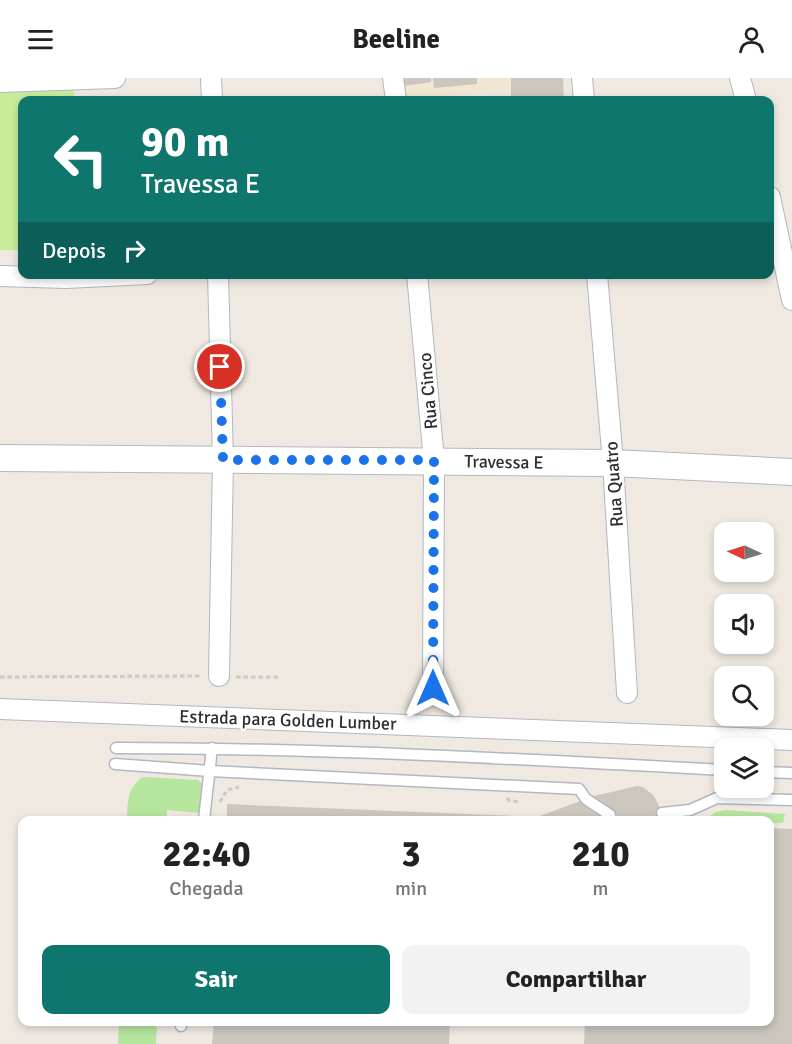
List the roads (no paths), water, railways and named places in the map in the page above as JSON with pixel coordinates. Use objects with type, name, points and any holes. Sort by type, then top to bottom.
[{"type":"street","points":[[0,82],[115,78]]},
{"type":"street","points":[[211,78],[212,96]]},
{"type":"street","points":[[393,78],[395,96]]},
{"type":"street","points":[[582,78],[584,96]]},
{"type":"street","points":[[740,78],[745,96]]},
{"type":"street","points":[[774,212],[792,300]]},
{"type":"street","points":[[0,276],[18,277]]},
{"type":"street","points":[[218,279],[223,460],[219,676]]},
{"type":"street","name":"Rua Cinco","points":[[417,279],[434,460],[433,688]]},
{"type":"street","name":"Rua Quatro","points":[[597,279],[613,463],[627,693]]},
{"type":"street","name":"Travessa E","points":[[0,458],[613,463],[792,472]]},
{"type":"street","name":"Estrada para Golden Lumber","points":[[0,709],[792,740]]},
{"type":"lane","points":[[116,748],[212,748],[481,756],[714,769]]},
{"type":"lane","points":[[204,816],[212,748]]},
{"type":"lane","points":[[115,764],[210,771],[579,789],[586,799],[610,815]]},
{"type":"lane","points":[[774,772],[792,773]]},
{"type":"lane","points":[[662,813],[690,810],[717,798],[792,800]]}]
